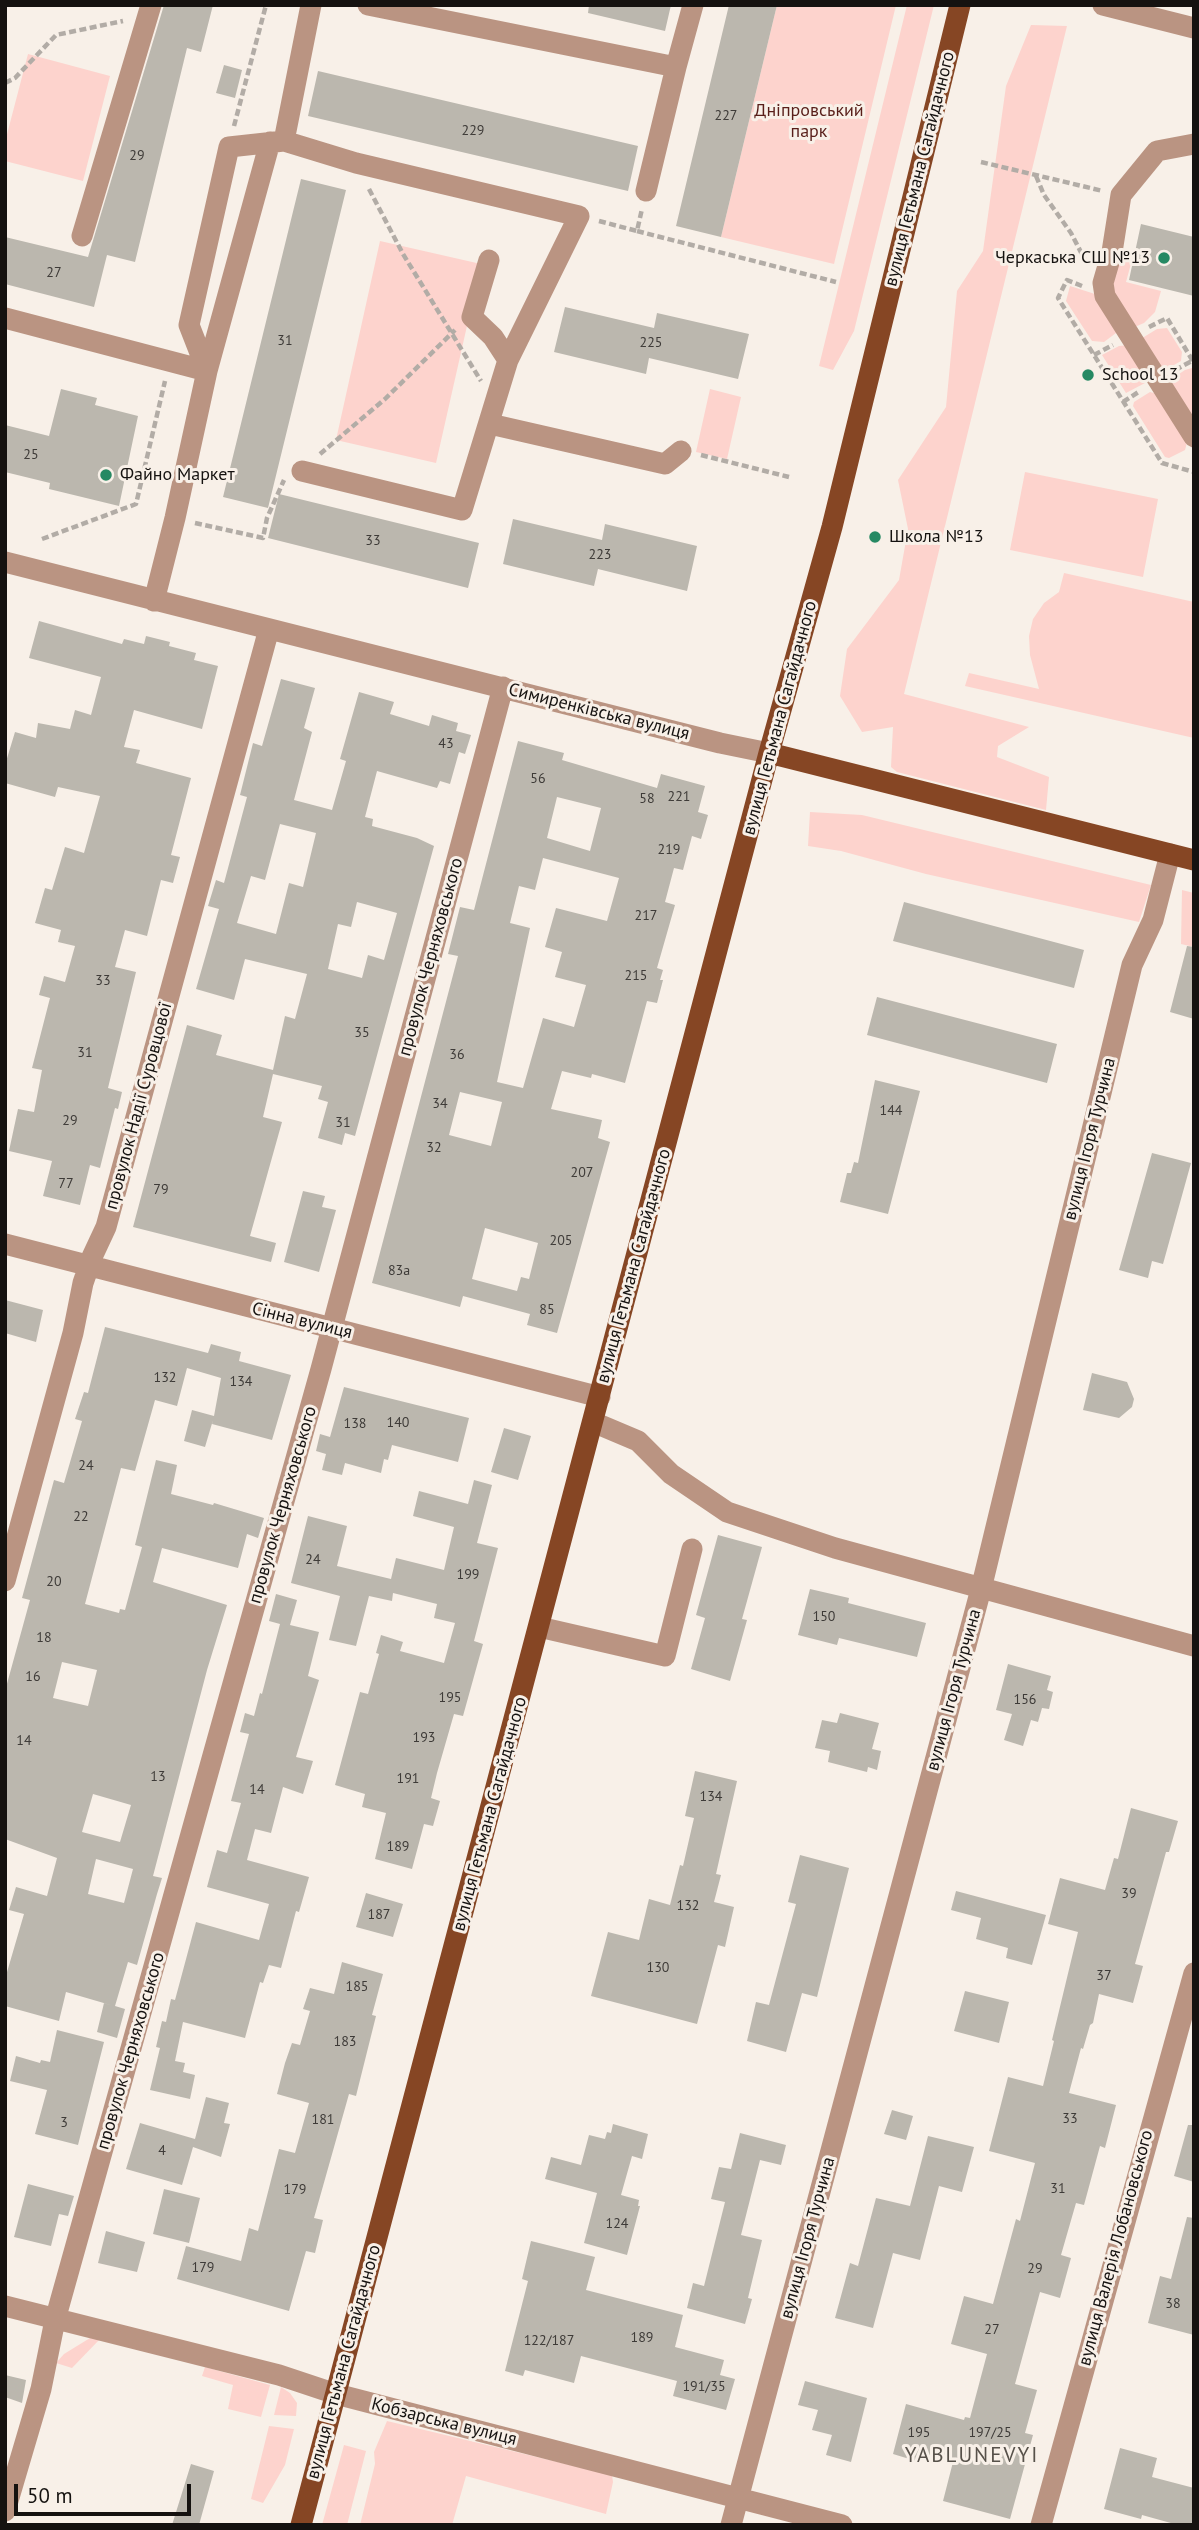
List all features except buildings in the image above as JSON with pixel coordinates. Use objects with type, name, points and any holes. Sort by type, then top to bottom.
[{"type":"main road","name":"вулиця Гетьмана Сагайдачного","points":[[301,2525],[769,753],[832,527],[960,5]]},
{"type":"main road","name":"Симиренківська вулиця","points":[[769,753],[1194,860]]},
{"type":"street","points":[[154,601],[176,519],[207,371],[277,141],[311,5]]},
{"type":"street","points":[[368,5],[676,66]]},
{"type":"street","points":[[646,191],[693,5]]},
{"type":"street","points":[[1105,5],[1194,28]]},
{"type":"street","points":[[82,236],[149,11]]},
{"type":"street","points":[[207,371],[189,325],[229,147],[277,141],[356,163],[579,216],[508,360],[462,510],[302,471]]},
{"type":"street","points":[[1194,144],[1157,151],[1121,195],[1112,252],[1103,283],[1105,296],[1194,437]]},
{"type":"street","points":[[489,260],[472,317],[493,337],[508,360]]},
{"type":"street","points":[[5,318],[207,371]]},
{"type":"street","points":[[490,424],[665,464],[681,451]]},
{"type":"street","name":"Симиренківська вулиця","points":[[5,562],[720,743],[769,753]]},
{"type":"street","name":"провулок Надії Суровцової","points":[[5,1581],[89,1265],[106,1227],[269,629]]},
{"type":"street","name":"провулок Черняховського","points":[[6,2506],[41,2389],[55,2320],[332,1328],[503,687]]},
{"type":"street","name":"вулиця Ігоря Турчина","points":[[732,2525],[981,1589],[1132,965],[1153,920],[1170,854]]},
{"type":"street","name":"Сінна вулиця","points":[[5,1244],[600,1397]]},
{"type":"street","points":[[593,1422],[638,1441],[671,1474],[727,1512],[835,1548],[1194,1646]]},
{"type":"street","points":[[539,1627],[665,1657],[692,1549]]},
{"type":"street","name":"вулиця Валерія Лобановського","points":[[1041,2525],[1194,1973]]},
{"type":"street","name":"Кобзарська вулиця","points":[[5,2306],[279,2375],[336,2394],[842,2525]]},
{"type":"path","points":[[229,147],[266,5]]},
{"type":"path","points":[[5,83],[15,78],[56,35],[149,11]]},
{"type":"path","points":[[981,162],[1121,195]]},
{"type":"path","points":[[356,163],[403,254],[487,392],[490,424]]},
{"type":"path","points":[[1036,176],[1044,195],[1072,233],[1105,296]]},
{"type":"path","points":[[637,231],[646,191]]},
{"type":"path","points":[[579,216],[836,282]]},
{"type":"path","points":[[1105,296],[1067,280],[1058,298],[1162,463],[1194,472]]},
{"type":"path","points":[[176,519],[263,538],[267,518],[289,472],[302,471],[385,398],[460,323],[472,317]]},
{"type":"path","points":[[1130,336],[1167,318],[1194,363]]},
{"type":"path","points":[[42,539],[136,504],[170,361]]},
{"type":"path","points":[[681,451],[789,477]]},
{"type":"green space","name":"Дніпровський парк","points":[[777,5],[896,5],[834,264],[721,237]]},
{"type":"green space","points":[[907,5],[934,5],[854,331],[833,370],[819,366]]},
{"type":"green space","points":[[1031,25],[1067,26],[904,694],[1029,727],[998,746],[997,757],[1049,777],[1046,810],[897,772],[891,767],[893,727],[862,732],[840,696],[847,649],[899,580],[908,529],[898,480],[946,407],[957,291],[983,251],[1006,86]]},
{"type":"green space","points":[[28,54],[110,76],[83,181],[5,161],[5,142]]},
{"type":"green space","points":[[380,241],[481,264],[436,463],[336,440]]},
{"type":"green space","points":[[1115,257],[1132,260],[1126,282],[1161,291],[1155,312],[1137,326],[1132,327],[1111,292]]},
{"type":"green space","points":[[1070,286],[1098,295],[1120,330],[1104,342],[1092,341],[1066,301]]},
{"type":"green space","points":[[1167,328],[1182,352],[1181,361],[1167,369],[1154,364],[1139,340],[1157,329]]},
{"type":"green space","points":[[1130,345],[1145,372],[1145,383],[1126,393],[1102,355],[1119,346]]},
{"type":"green space","points":[[1192,368],[1194,427],[1171,391],[1173,378]]},
{"type":"green space","points":[[710,389],[741,397],[727,459],[696,452]]},
{"type":"green space","points":[[1150,392],[1161,395],[1188,439],[1185,450],[1169,458],[1165,457],[1133,406],[1134,402]]},
{"type":"green space","points":[[1025,472],[1158,499],[1143,577],[1010,550]]},
{"type":"green space","points":[[1064,573],[1194,602],[1194,738],[965,686],[969,673],[1039,689],[1030,655],[1029,636],[1033,619],[1044,603],[1059,592]]},
{"type":"green space","points":[[810,812],[862,815],[1151,885],[1139,922],[926,874],[841,851],[808,846]]},
{"type":"green space","points":[[1182,890],[1194,893],[1194,947],[1181,944]]},
{"type":"green space","points":[[90,2338],[100,2339],[72,2368],[56,2363],[64,2354]]},
{"type":"green space","points":[[205,2367],[270,2385],[261,2417],[228,2409],[233,2385],[202,2376]]},
{"type":"green space","points":[[281,2387],[290,2393],[297,2403],[296,2416],[274,2415]]},
{"type":"green space","points":[[387,2421],[612,2475],[606,2514],[466,2476],[452,2525],[360,2525],[375,2464],[374,2452]]},
{"type":"green space","points":[[269,2426],[294,2429],[285,2465],[263,2503],[251,2499]]},
{"type":"green space","points":[[344,2445],[366,2451],[347,2525],[322,2525]]},
{"type":"place","name":"Черкаська СШ №13","points":[[1164,258]]},
{"type":"place","name":"School 13","points":[[1088,375]]},
{"type":"place","name":"Файно Маркет","points":[[106,475]]},
{"type":"place","name":"Школа №13","points":[[875,537]]},
{"type":"district","name":"YABLUNEVYI","points":[[972,2456]]}]
